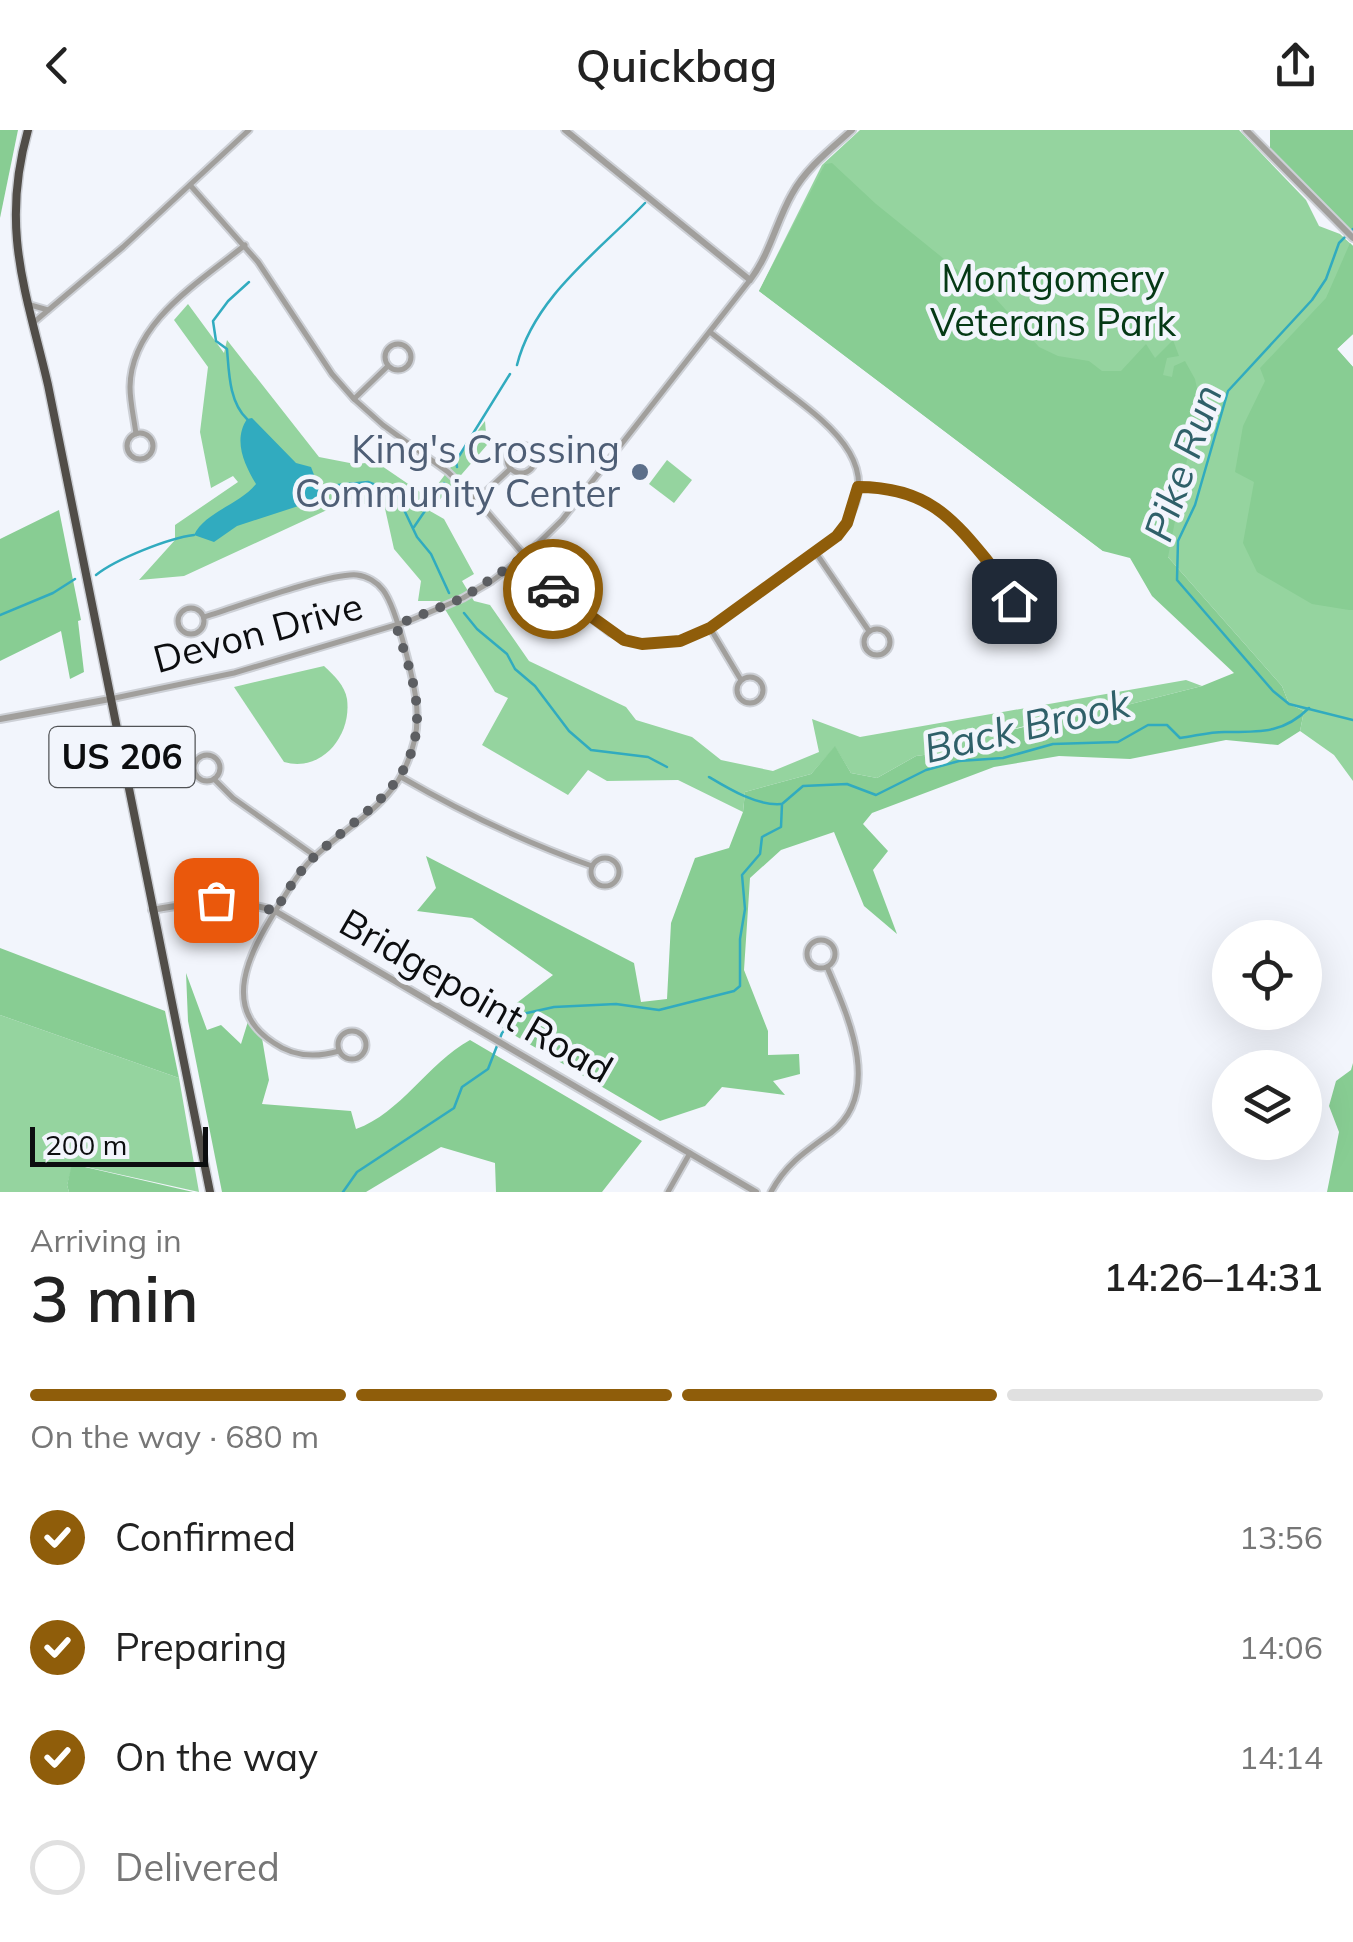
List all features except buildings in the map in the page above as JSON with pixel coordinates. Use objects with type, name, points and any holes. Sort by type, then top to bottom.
[{"type":"highway","name":"US 206","points":[[28,130],[19,167],[14,220],[17,258],[210,1192]]},
{"type":"street","points":[[33,323],[123,248],[249,130]]},
{"type":"street","points":[[565,130],[750,280],[767,253],[796,186],[852,130]]},
{"type":"street","points":[[1246,130],[1353,238]]},
{"type":"street","points":[[190,185],[245,245],[332,374],[354,399],[448,472],[562,597],[624,640],[664,644],[710,628],[816,554],[847,523],[858,487],[854,458],[836,430],[710,332]]},
{"type":"street","points":[[136,434],[130,385],[141,341],[163,315],[245,245]]},
{"type":"street","name":"Devon Drive","points":[[110,699],[247,670],[396,625],[463,598],[525,556],[562,520],[750,280]]},
{"type":"street","points":[[28,304],[48,310]]},
{"type":"street","points":[[400,344],[408,348],[411,356],[406,368],[388,366],[384,356],[388,348],[400,344]]},
{"type":"street","points":[[354,399],[388,366]]},
{"type":"street","points":[[136,434],[144,434],[152,443],[149,455],[142,459],[128,451],[129,438],[136,434]]},
{"type":"street","points":[[523,446],[531,450],[535,458],[529,470],[520,473],[510,469],[507,457],[511,449],[523,446]]},
{"type":"street","points":[[476,500],[510,469]]},
{"type":"street","points":[[858,487],[890,489],[932,504],[955,522],[1003,580]]},
{"type":"street","points":[[816,554],[870,631]]},
{"type":"street","points":[[204,617],[347,575],[367,578],[380,587],[390,602],[415,690],[413,747],[400,777],[380,801],[298,874],[245,970],[243,986],[247,1012],[260,1032],[285,1050],[313,1056],[339,1051]]},
{"type":"street","points":[[1014,576],[1022,579],[1026,590],[1022,597],[1006,599],[1000,588],[1003,580],[1014,576]]},
{"type":"street","points":[[186,608],[194,608],[204,617],[204,626],[194,634],[185,633],[178,623],[179,614],[186,608]]},
{"type":"street","points":[[710,628],[742,680]]},
{"type":"street","points":[[878,629],[888,635],[890,643],[884,654],[870,654],[864,647],[864,638],[870,631],[878,629]]},
{"type":"street","points":[[753,677],[760,681],[764,689],[758,700],[742,700],[737,692],[742,680],[753,677]]},
{"type":"street","points":[[0,720],[110,699]]},
{"type":"street","points":[[214,779],[220,772],[217,759],[201,756],[194,766],[202,780],[214,779],[233,798],[315,856]]},
{"type":"street","points":[[400,777],[527,843],[592,866]]},
{"type":"street","points":[[599,859],[613,860],[619,867],[619,877],[609,886],[600,885],[591,875],[592,866],[599,859]]},
{"type":"street","name":"Bridgepoint Road","points":[[152,910],[216,900],[275,911],[756,1192]]},
{"type":"street","points":[[818,940],[827,940],[834,947],[834,960],[827,966],[818,968],[808,958],[808,949],[818,940]]},
{"type":"street","points":[[771,1192],[787,1167],[849,1114],[856,1092],[851,1027],[827,966]]},
{"type":"street","points":[[346,1032],[359,1032],[365,1039],[366,1049],[360,1057],[346,1058],[339,1051],[338,1042],[346,1032]]},
{"type":"street","points":[[668,1192],[690,1153]]},
{"type":"green space","points":[[0,130],[18,130],[0,218]]},
{"type":"green space","name":"Montgomery Veterans Park","points":[[860,130],[1239,130],[1306,200],[1319,226],[1340,234],[1353,246],[1353,334],[1337,349],[1353,367],[1353,781],[1334,755],[1300,731],[1304,711],[1289,704],[1282,686],[1168,557],[1103,551],[759,291],[822,165]]},
{"type":"green space","points":[[1270,130],[1353,130],[1353,234],[1270,149]]},
{"type":"green space","points":[[832,163],[876,204],[975,284],[988,290],[1039,347],[1058,356],[1089,361],[1102,371],[1121,371],[1146,344],[1155,358],[1173,340],[1179,356],[1167,358],[1163,375],[1172,377],[1174,366],[1185,361],[1199,398],[1168,557],[1282,686],[1289,704],[1304,711],[1300,731],[1278,745],[1226,740],[1130,759],[1059,756],[994,767],[872,813],[863,824],[888,851],[873,870],[897,934],[864,906],[834,832],[781,850],[750,878],[744,970],[768,1031],[768,1055],[799,1054],[800,1074],[773,1081],[785,1095],[722,1087],[705,1106],[660,1121],[492,1022],[553,975],[472,918],[417,911],[436,888],[426,856],[634,963],[641,1002],[667,999],[671,923],[695,858],[729,848],[743,812],[745,792],[811,774],[835,746],[851,773],[877,778],[916,756],[984,747],[1008,731],[1065,716],[1108,719],[1115,708],[1202,686],[1234,673],[1152,596],[1130,558],[1103,551],[759,291],[825,164]]},
{"type":"green space","name":"Montgomery Veterans Park","points":[[1350,243],[1353,334],[1337,349],[1353,367],[1353,610],[1312,604],[1257,572],[1243,543],[1254,482],[1235,472],[1243,426],[1265,381],[1260,368],[1326,298]]},
{"type":"green space","points":[[188,304],[224,353],[227,340],[319,457],[355,464],[376,462],[420,492],[435,488],[485,421],[487,445],[430,511],[444,519],[474,574],[462,581],[474,601],[490,605],[529,661],[626,707],[636,720],[692,737],[721,760],[773,771],[819,752],[812,719],[860,737],[1186,680],[1202,686],[1115,708],[1108,719],[1065,716],[1009,730],[984,747],[916,756],[877,778],[851,773],[835,747],[811,774],[745,792],[743,812],[678,780],[607,781],[588,770],[568,795],[482,745],[508,698],[495,692],[440,601],[418,601],[421,581],[394,549],[384,504],[340,504],[184,576],[139,580],[175,540],[175,525],[238,482],[233,476],[211,488],[200,432],[208,367],[174,320]]},
{"type":"green space","points":[[667,460],[692,480],[674,503],[649,484]]},
{"type":"green space","points":[[59,510],[81,620],[78,621],[84,672],[70,679],[61,631],[0,661],[0,539]]},
{"type":"green space","points":[[324,666],[346,694],[347,713],[339,738],[322,757],[298,764],[284,762],[234,687]]},
{"type":"green space","points":[[0,948],[165,1011],[179,1078],[0,1015]]},
{"type":"green space","points":[[186,973],[207,1030],[221,1025],[241,1044],[250,1015],[261,1032],[269,1080],[262,1104],[351,1111],[356,1129],[387,1112],[440,1062],[470,1040],[642,1141],[602,1192],[496,1192],[495,1163],[441,1147],[366,1192],[222,1192],[188,1021]]},
{"type":"green space","points":[[0,1015],[179,1078],[199,1192],[73,1164],[69,1192],[0,1192]]},
{"type":"green space","points":[[1353,1063],[1353,1192],[1327,1192],[1339,1132],[1329,1106],[1336,1081],[1351,1070]]},
{"type":"green space","points":[[72,1164],[193,1192],[69,1192]]},
{"type":"water","points":[[252,418],[296,463],[311,467],[323,498],[237,526],[214,542],[194,535],[206,520],[256,484],[241,444],[243,427]]},
{"type":"waterway","points":[[517,365],[525,341],[553,297],[645,203]]},
{"type":"waterway","name":"Pike Run","points":[[1353,229],[1339,243],[1326,279],[1312,300],[1228,391],[1195,505],[1178,541],[1177,580],[1273,691],[1289,704],[1353,720]]},
{"type":"waterway","points":[[247,419],[233,395],[227,349],[216,341],[213,321],[249,282]]},
{"type":"waterway","points":[[457,467],[456,461],[510,374]]},
{"type":"waterway","points":[[338,485],[368,482],[396,493],[449,593]]},
{"type":"waterway","points":[[414,527],[444,483]]},
{"type":"waterway","points":[[96,575],[143,550],[194,535]]},
{"type":"waterway","points":[[0,615],[53,593],[75,579]]},
{"type":"waterway","points":[[464,613],[507,654],[515,669],[535,686],[569,731],[591,750],[648,757],[667,767]]},
{"type":"waterway","name":"Back Brook","points":[[343,1192],[357,1172],[454,1108],[462,1087],[488,1069],[502,1033],[518,1015],[554,1007],[616,1004],[659,1010],[734,991],[740,986],[740,939],[745,909],[742,875],[760,854],[762,837],[781,827],[782,804],[803,786],[847,784],[876,795],[926,770],[959,761],[1003,758],[1053,744],[1118,742],[1148,725],[1167,725],[1180,738],[1262,731],[1281,727],[1309,708]]},
{"type":"waterway","points":[[709,777],[753,799],[781,804]]},
{"type":"way so far","points":[[216,900],[275,911],[307,864],[380,801],[400,777],[416,736],[417,714],[415,690],[396,625],[463,598],[525,556],[553,589]]},
{"type":"place","name":"King's Crossing Community Center","points":[[640,472]]},
{"type":"route","points":[[553,589],[624,640],[642,644],[680,641],[710,628],[816,554],[847,523],[858,487],[870,487],[916,496],[941,510],[1003,580],[1003,596],[1014,601]]}]
